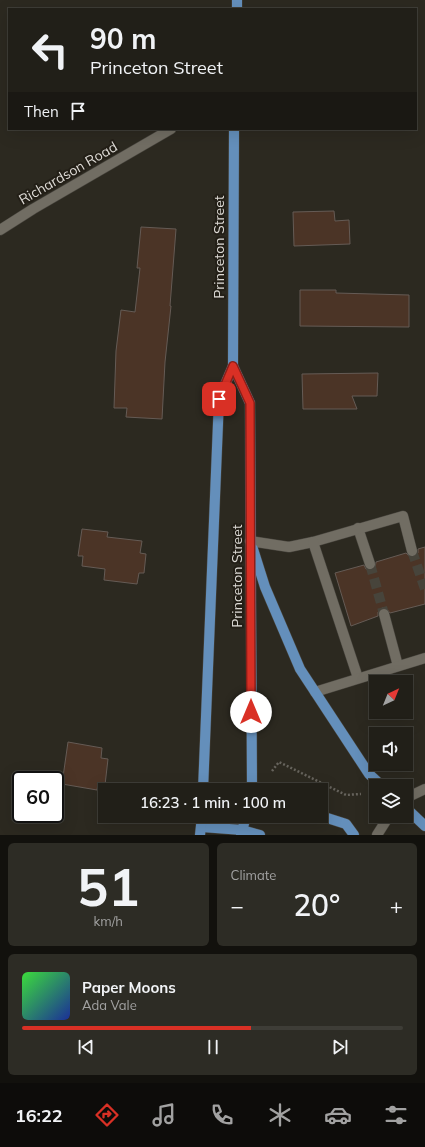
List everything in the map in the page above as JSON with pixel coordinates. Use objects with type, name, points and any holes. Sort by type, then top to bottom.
[{"type":"main road","name":"Princeton Street","points":[[203,783],[219,399],[233,366],[234,130]]},
{"type":"main road","name":"Princeton Street","points":[[233,366],[250,403],[252,783]]},
{"type":"main road","points":[[250,541],[265,587],[300,669],[369,774],[374,779]]},
{"type":"main road","points":[[413,815],[425,826]]},
{"type":"main road","points":[[328,818],[346,824],[354,835]]},
{"type":"main road","points":[[242,833],[244,823]]},
{"type":"main road","points":[[201,831],[260,835]]},
{"type":"street","name":"Richardson Road","points":[[0,230],[33,209],[169,130]]},
{"type":"street","points":[[250,541],[289,547],[313,542],[403,516],[412,551]]},
{"type":"street","points":[[358,528],[370,564]]},
{"type":"street","points":[[313,542],[358,678]]},
{"type":"street","points":[[384,614],[398,666]]},
{"type":"street","points":[[315,692],[425,658]]},
{"type":"street","points":[[413,795],[425,789]]},
{"type":"street","points":[[377,835],[385,823]]},
{"type":"path","points":[[269,774],[279,762],[346,795],[364,794]]},
{"type":"building","points":[[334,211],[335,221],[349,220],[350,244],[294,246],[293,212]]},
{"type":"building","points":[[141,227],[176,229],[162,419],[126,417],[127,408],[114,408],[116,351],[121,310],[135,312],[140,268],[137,268]]},
{"type":"building","points":[[300,290],[336,290],[336,293],[409,295],[409,327],[300,326]]},
{"type":"building","points":[[378,373],[377,396],[352,396],[357,409],[303,409],[302,374]]},
{"type":"building","points":[[82,529],[108,532],[107,537],[142,541],[140,553],[146,554],[144,573],[139,573],[137,584],[104,580],[105,569],[82,566],[83,556],[78,556]]},
{"type":"building","points":[[425,547],[425,604],[390,613],[386,608],[382,608],[378,612],[378,616],[351,626],[335,573],[364,565],[366,569],[372,570],[375,568],[376,562],[406,553],[410,557],[414,557],[418,553],[418,549]]},
{"type":"building","points":[[68,742],[102,748],[101,758],[108,759],[105,783],[98,783],[97,790],[64,784],[64,771]]},
{"type":"tunnel","points":[[412,551],[425,589]]},
{"type":"tunnel","points":[[370,564],[384,614]]},
{"type":"route","points":[[219,399],[233,366],[250,403],[251,712]]}]
